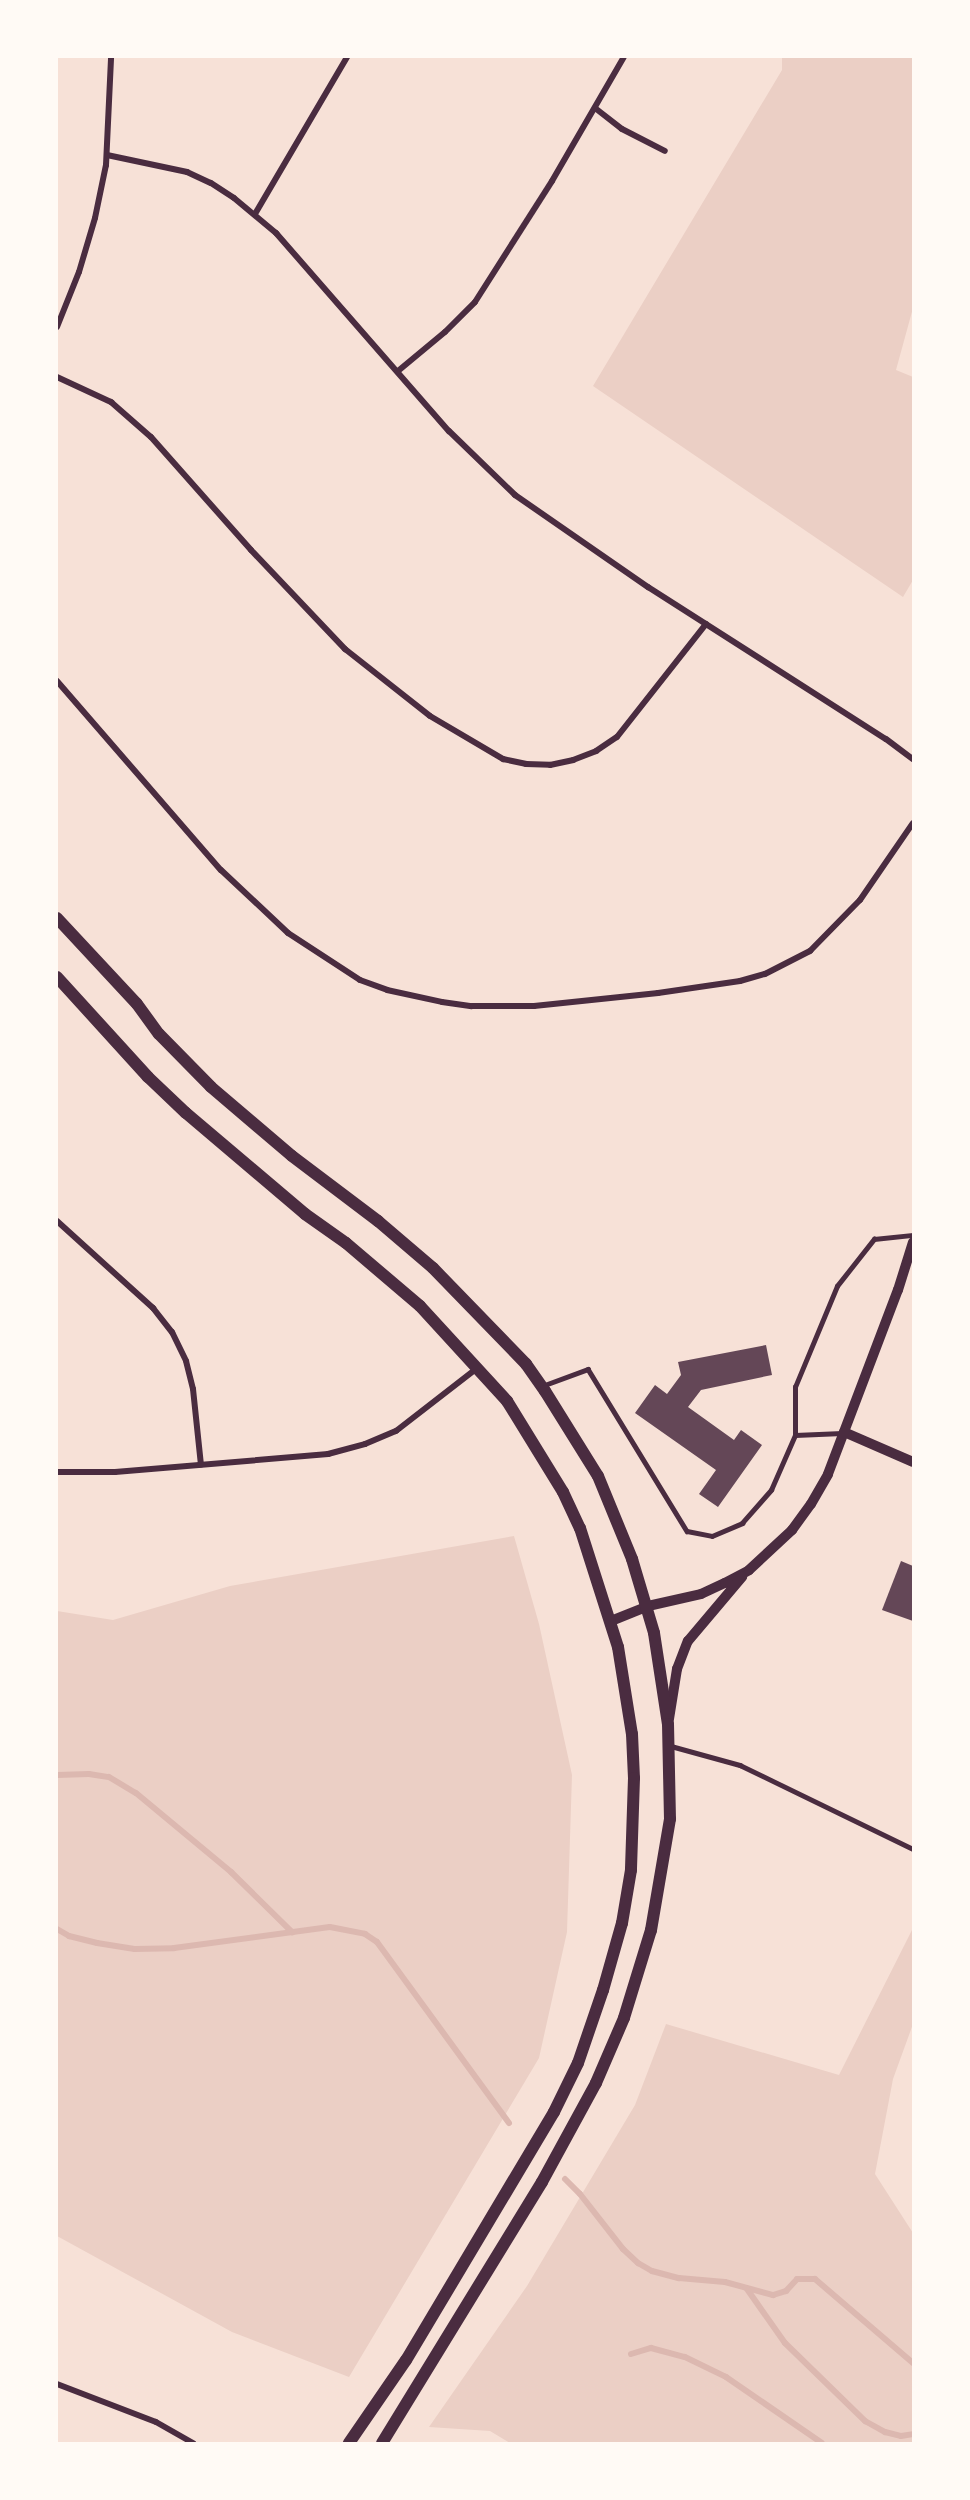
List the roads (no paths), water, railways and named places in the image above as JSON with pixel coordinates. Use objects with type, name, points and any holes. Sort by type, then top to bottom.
[{"type":"main road","points":[[57,918],[137,1004],[159,1034],[211,1087],[292,1156],[378,1221],[433,1268],[504,1340],[542,1386],[602,1485],[648,1606],[659,1658],[668,1724],[670,1819],[665,1860],[651,1930],[624,2018],[596,2083],[542,2182],[382,2443]]},
{"type":"main road","points":[[57,977],[148,1077],[186,1113],[305,1214],[346,1243],[409,1296],[452,1339],[476,1369],[507,1401],[563,1492],[580,1528],[611,1621],[626,1691],[634,1778],[629,1877],[622,1923],[603,1990],[578,2063],[554,2112],[406,2360],[349,2443]]},
{"type":"street","points":[[57,327],[79,272],[95,218],[107,155],[111,57]]},
{"type":"street","points":[[255,214],[347,57]]},
{"type":"street","points":[[398,371],[445,332],[474,302],[595,108],[624,57]]},
{"type":"street","points":[[595,108],[622,129],[665,151]]},
{"type":"street","points":[[107,155],[187,172],[212,183],[255,214],[276,233],[469,453],[515,495],[706,624],[886,739],[913,759]]},
{"type":"street","points":[[57,377],[111,402],[144,430],[345,650],[430,716],[503,759],[526,764],[550,765],[573,760],[596,751],[617,737],[706,624]]},
{"type":"street","points":[[57,681],[221,870],[288,933],[360,980],[387,990],[442,1002],[472,1006],[534,1006],[658,993],[740,981],[765,974],[810,951],[819,942],[860,900],[913,823]]},
{"type":"street","points":[[57,1221],[153,1308],[172,1332],[186,1361],[193,1389],[201,1465]]},
{"type":"street","points":[[668,1724],[677,1669],[688,1641],[749,1570],[792,1530],[811,1504],[828,1474],[898,1290],[913,1242]]},
{"type":"street","points":[[57,1472],[105,1472],[328,1454],[365,1444],[396,1431],[476,1369]]},
{"type":"street","points":[[844,1432],[913,1462]]},
{"type":"street","points":[[611,1621],[648,1606],[701,1594],[749,1570]]},
{"type":"street","points":[[57,2384],[156,2422],[193,2443]]},
{"type":"lane","points":[[542,1386],[588,1369],[687,1530],[712,1536],[742,1523],[771,1490],[795,1435],[795,1386],[837,1286],[873,1239],[913,1235]]},
{"type":"lane","points":[[795,1435],[844,1432]]},
{"type":"lane","points":[[670,1746],[740,1765],[913,1849]]},
{"type":"waterway","points":[[57,1775],[89,1774],[109,1777],[136,1793],[231,1872],[292,1932]]},
{"type":"waterway","points":[[57,1929],[69,1936],[135,1949],[174,1948],[330,1927],[365,1934],[377,1942],[509,2123]]},
{"type":"waterway","points":[[565,2179],[580,2194],[623,2249],[638,2263],[652,2271],[679,2278],[725,2282],[773,2295],[786,2291],[797,2279],[815,2279],[913,2363]]},
{"type":"waterway","points":[[747,2289],[785,2343],[865,2421],[885,2432],[901,2436],[913,2434]]},
{"type":"waterway","points":[[631,2354],[651,2348],[685,2357],[726,2377],[822,2443]]}]
